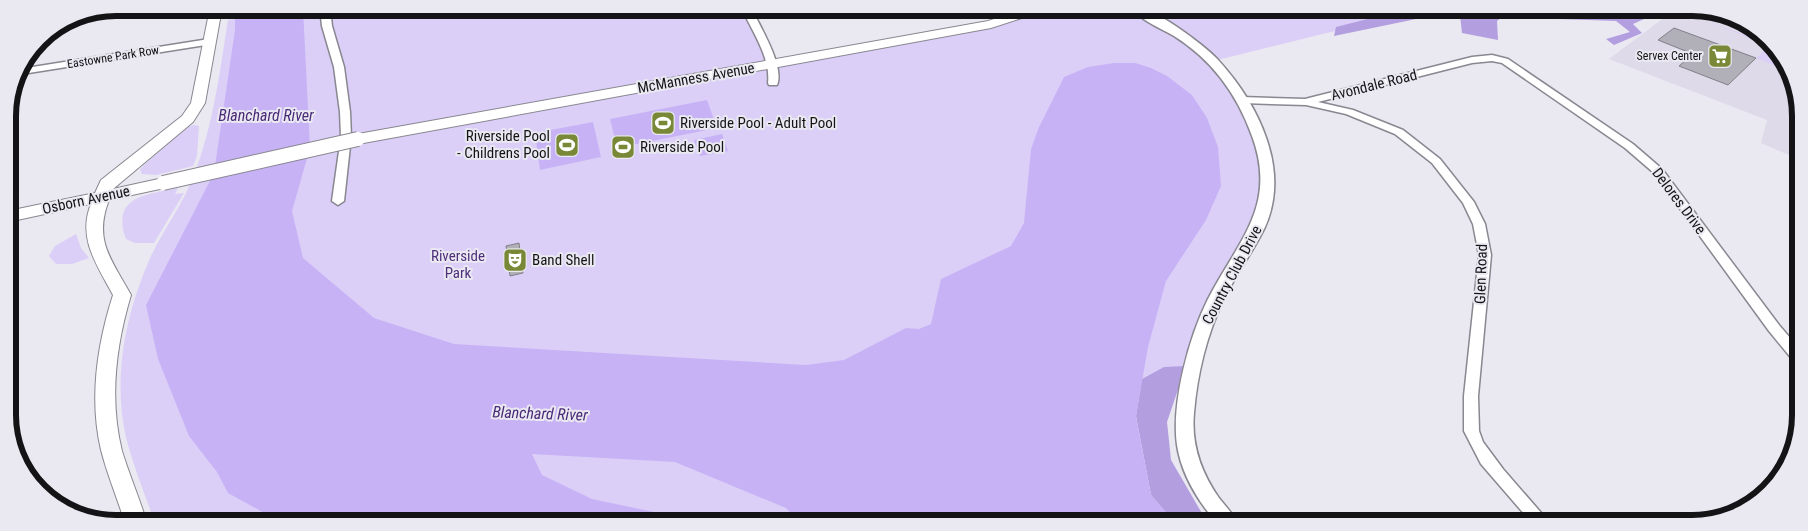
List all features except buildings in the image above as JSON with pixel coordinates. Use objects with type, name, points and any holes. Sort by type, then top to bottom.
[{"type":"main road","points":[[133,515],[108,432],[106,404],[109,349],[122,295],[102,260],[93,235],[95,214],[107,184],[113,177],[188,120],[198,103],[214,16]]},
{"type":"main road","name":"McManness Avenue","points":[[164,183],[358,139],[991,24],[1011,16]]},
{"type":"main road","name":"Osborn Avenue","points":[[16,215],[164,183]]},
{"type":"street","points":[[326,16],[330,42],[339,67],[345,112],[346,137],[338,201]]},
{"type":"street","points":[[749,16],[771,64],[775,79],[773,84]]},
{"type":"street","name":"Country Club Drive","points":[[1147,16],[1205,54],[1225,76],[1242,100],[1265,159],[1268,186],[1261,219],[1215,302],[1204,326],[1187,405],[1186,446],[1200,484],[1222,515]]},
{"type":"street","name":"Eastowne Park Row","points":[[28,70],[209,42]]},
{"type":"street","name":"Avondale Road","points":[[1242,100],[1305,102],[1472,60],[1492,58],[1505,61]]},
{"type":"street","name":"Delores Drive","points":[[1505,61],[1629,146],[1658,172],[1768,321],[1792,349]]},
{"type":"street","name":"Glen Road","points":[[1305,102],[1349,112],[1398,132],[1436,161],[1468,202],[1479,224],[1485,255],[1471,396],[1470,419],[1472,429],[1488,463],[1535,515]]},
{"type":"shaded area","points":[[1379,16],[1431,16],[1334,36],[1336,27]]},
{"type":"shaded area","points":[[1460,16],[1503,16],[1497,21],[1498,40],[1462,33]]},
{"type":"shaded area","points":[[1544,16],[1651,16],[1633,24],[1642,33],[1614,45],[1606,39],[1630,32],[1616,21],[1558,19]]},
{"type":"shaded area","points":[[1666,16],[1705,17],[1730,24],[1742,30],[1763,45],[1784,78],[1791,103],[1792,156],[1761,143],[1767,120],[1609,59]]},
{"type":"shaded area","points":[[1186,366],[1167,422],[1171,460],[1203,515],[1168,515],[1151,495],[1136,416],[1142,379],[1164,367]]},
{"type":"green space","name":"Riverside Park","points":[[255,16],[370,16],[370,19],[389,16],[749,16],[771,64],[1006,20],[1016,16],[1396,16],[1213,61],[1242,100],[1268,186],[1228,279],[1192,379],[1142,379],[1136,416],[1002,515],[152,515],[128,445],[123,421],[121,373],[123,349],[134,301],[142,278],[151,256],[188,189],[203,148],[214,106],[228,20]]},
{"type":"green space","points":[[1704,20],[1755,39],[1760,42]]},
{"type":"green space","points":[[1766,49],[1779,67],[1756,58]]},
{"type":"green space","points":[[199,126],[197,156],[193,166],[156,175],[142,174],[140,169],[145,164],[188,127]]},
{"type":"green space","points":[[178,188],[175,194],[184,193],[154,243],[135,243],[126,239],[123,214],[127,206],[134,200],[144,196]]},
{"type":"green space","points":[[76,234],[81,248],[89,258],[72,264],[56,264],[49,256],[55,246]]},
{"type":"water","name":"Blanchard River","points":[[235,16],[303,16],[310,148],[292,211],[303,258],[374,318],[454,344],[806,365],[844,360],[906,328],[919,329],[931,324],[941,279],[1011,246],[1024,223],[1031,149],[1039,127],[1064,77],[1088,67],[1114,63],[1135,63],[1167,76],[1192,95],[1207,118],[1218,147],[1221,186],[1206,220],[1166,281],[1148,347],[1136,416],[1151,495],[1168,515],[793,515],[786,508],[675,462],[532,454],[542,475],[592,499],[668,515],[268,515],[228,493],[217,472],[189,436],[158,359],[146,305],[214,173],[235,30]]},
{"type":"water","name":"Riverside Pool - Adult Pool","points":[[707,100],[717,128],[617,148],[610,119]]},
{"type":"water","name":"Riverside Pool - Childrens Pool","points":[[593,122],[601,157],[540,170],[535,133]]},
{"type":"water","points":[[722,134],[728,151],[700,156],[694,140]]},
{"type":"place","name":"Servex Center","points":[[1720,56]]},
{"type":"place","name":"Riverside Pool - Adult Pool","points":[[663,123]]},
{"type":"place","name":"Riverside Pool - Childrens Pool","points":[[567,145]]},
{"type":"place","name":"Riverside Pool","points":[[623,147]]},
{"type":"place","name":"Band Shell","points":[[515,260]]}]
